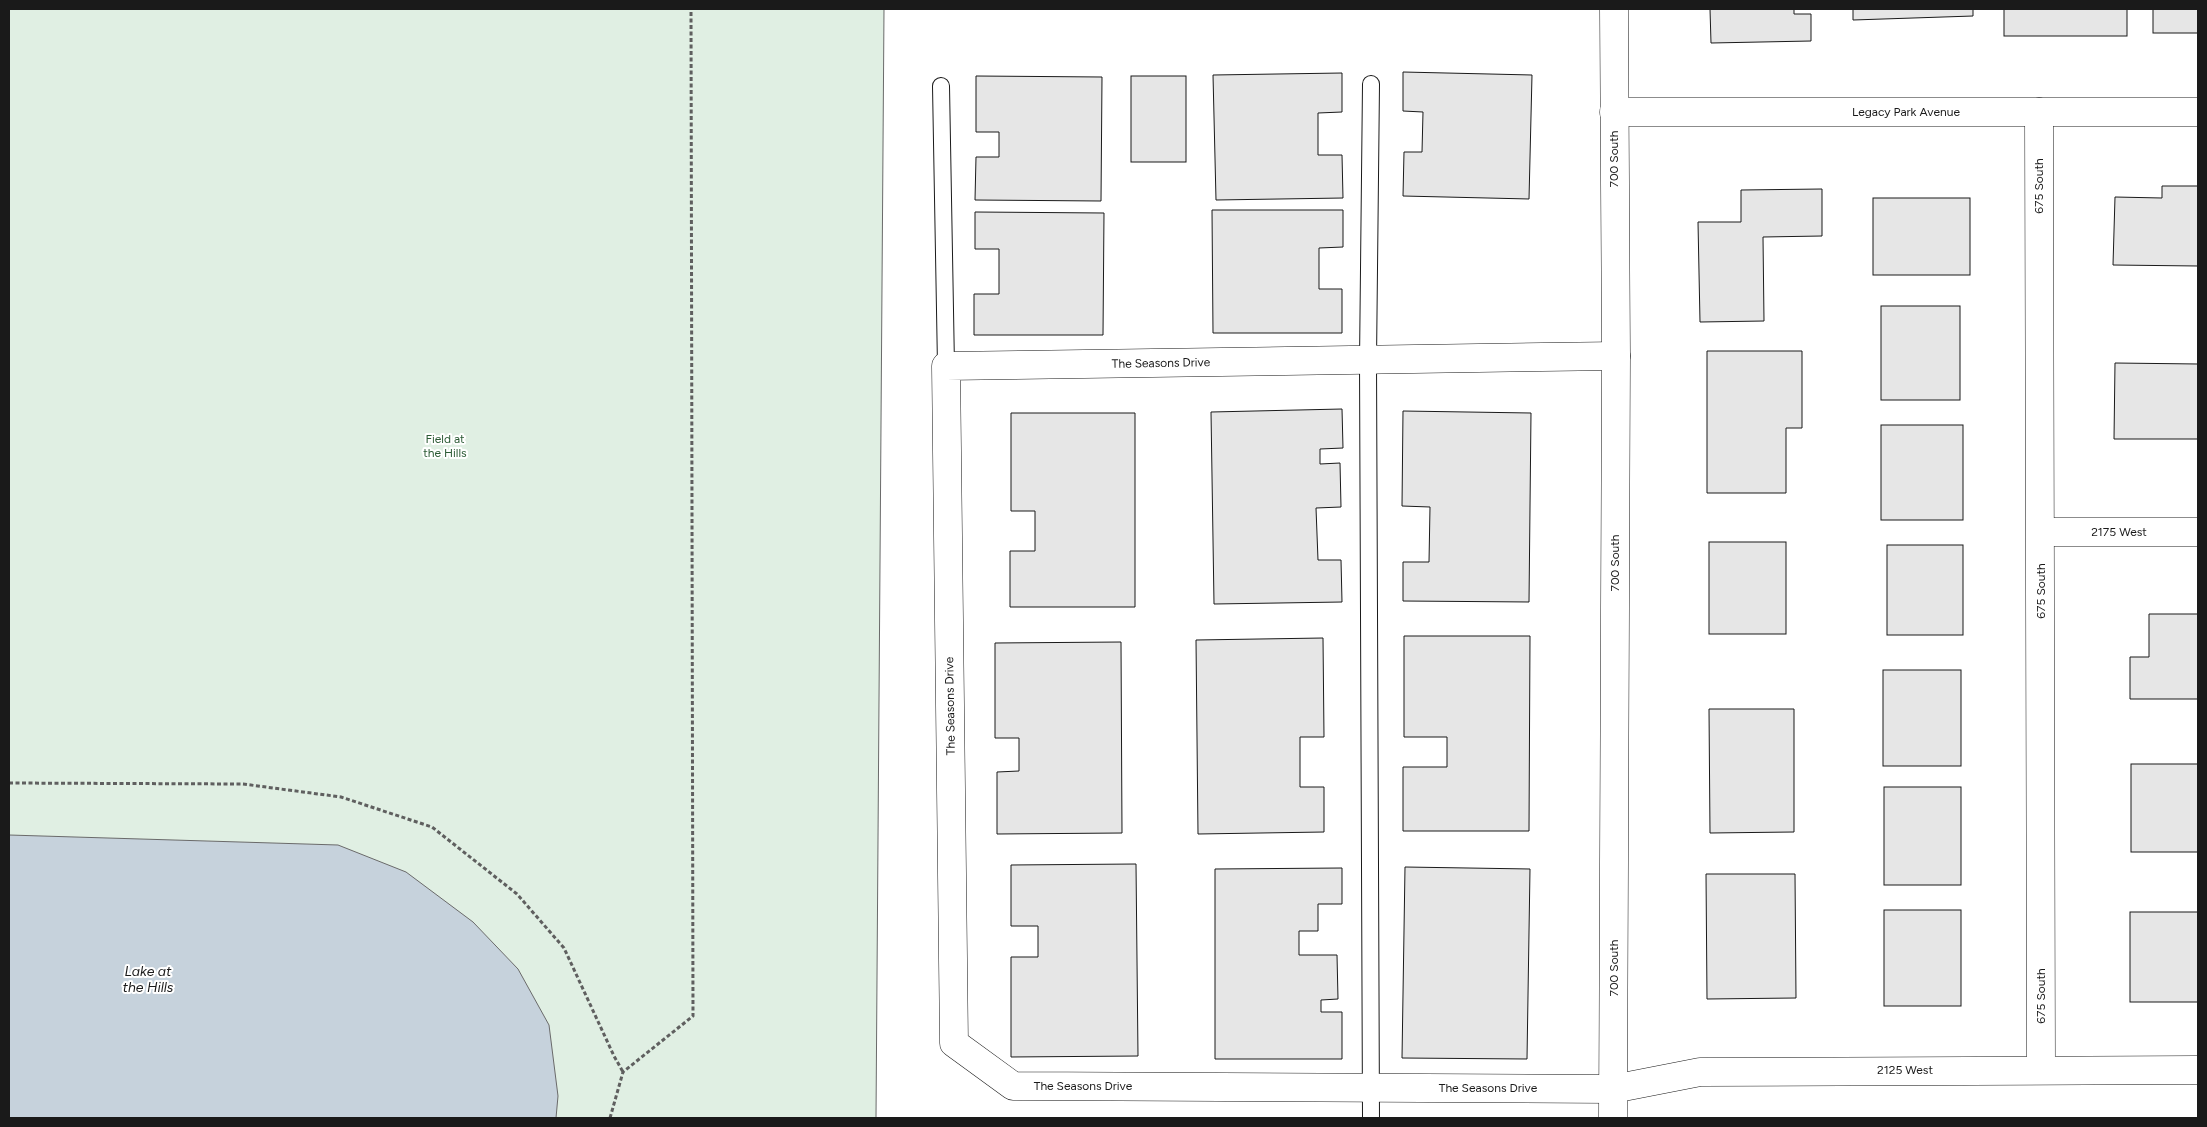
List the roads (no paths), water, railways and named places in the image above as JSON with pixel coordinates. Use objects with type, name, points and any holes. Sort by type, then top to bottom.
[{"type":"street","name":"700 South","points":[[1613,1118],[1616,356],[1614,9]]},
{"type":"street","name":"Legacy Park Avenue","points":[[1614,112],[2198,112]]},
{"type":"street","name":"675 South","points":[[2039,112],[2041,1069]]},
{"type":"street","name":"The Seasons Drive","points":[[1613,1089],[1013,1086],[954,1043],[946,366],[1616,356]]},
{"type":"street","name":"2175 West","points":[[2041,532],[2198,532]]},
{"type":"street","name":"2125 West","points":[[1613,1089],[1700,1072],[2041,1069],[2198,1070]]},
{"type":"lane","points":[[1370,84],[1368,361],[1370,1118]]},
{"type":"lane","points":[[941,86],[946,366]]},
{"type":"water","name":"Lake at the Hills","points":[[9,835],[338,845],[406,872],[473,922],[518,969],[549,1025],[558,1096],[556,1118],[9,1118]]},
{"type":"park label","name":"Field at the Hills","points":[[445,446]]}]
